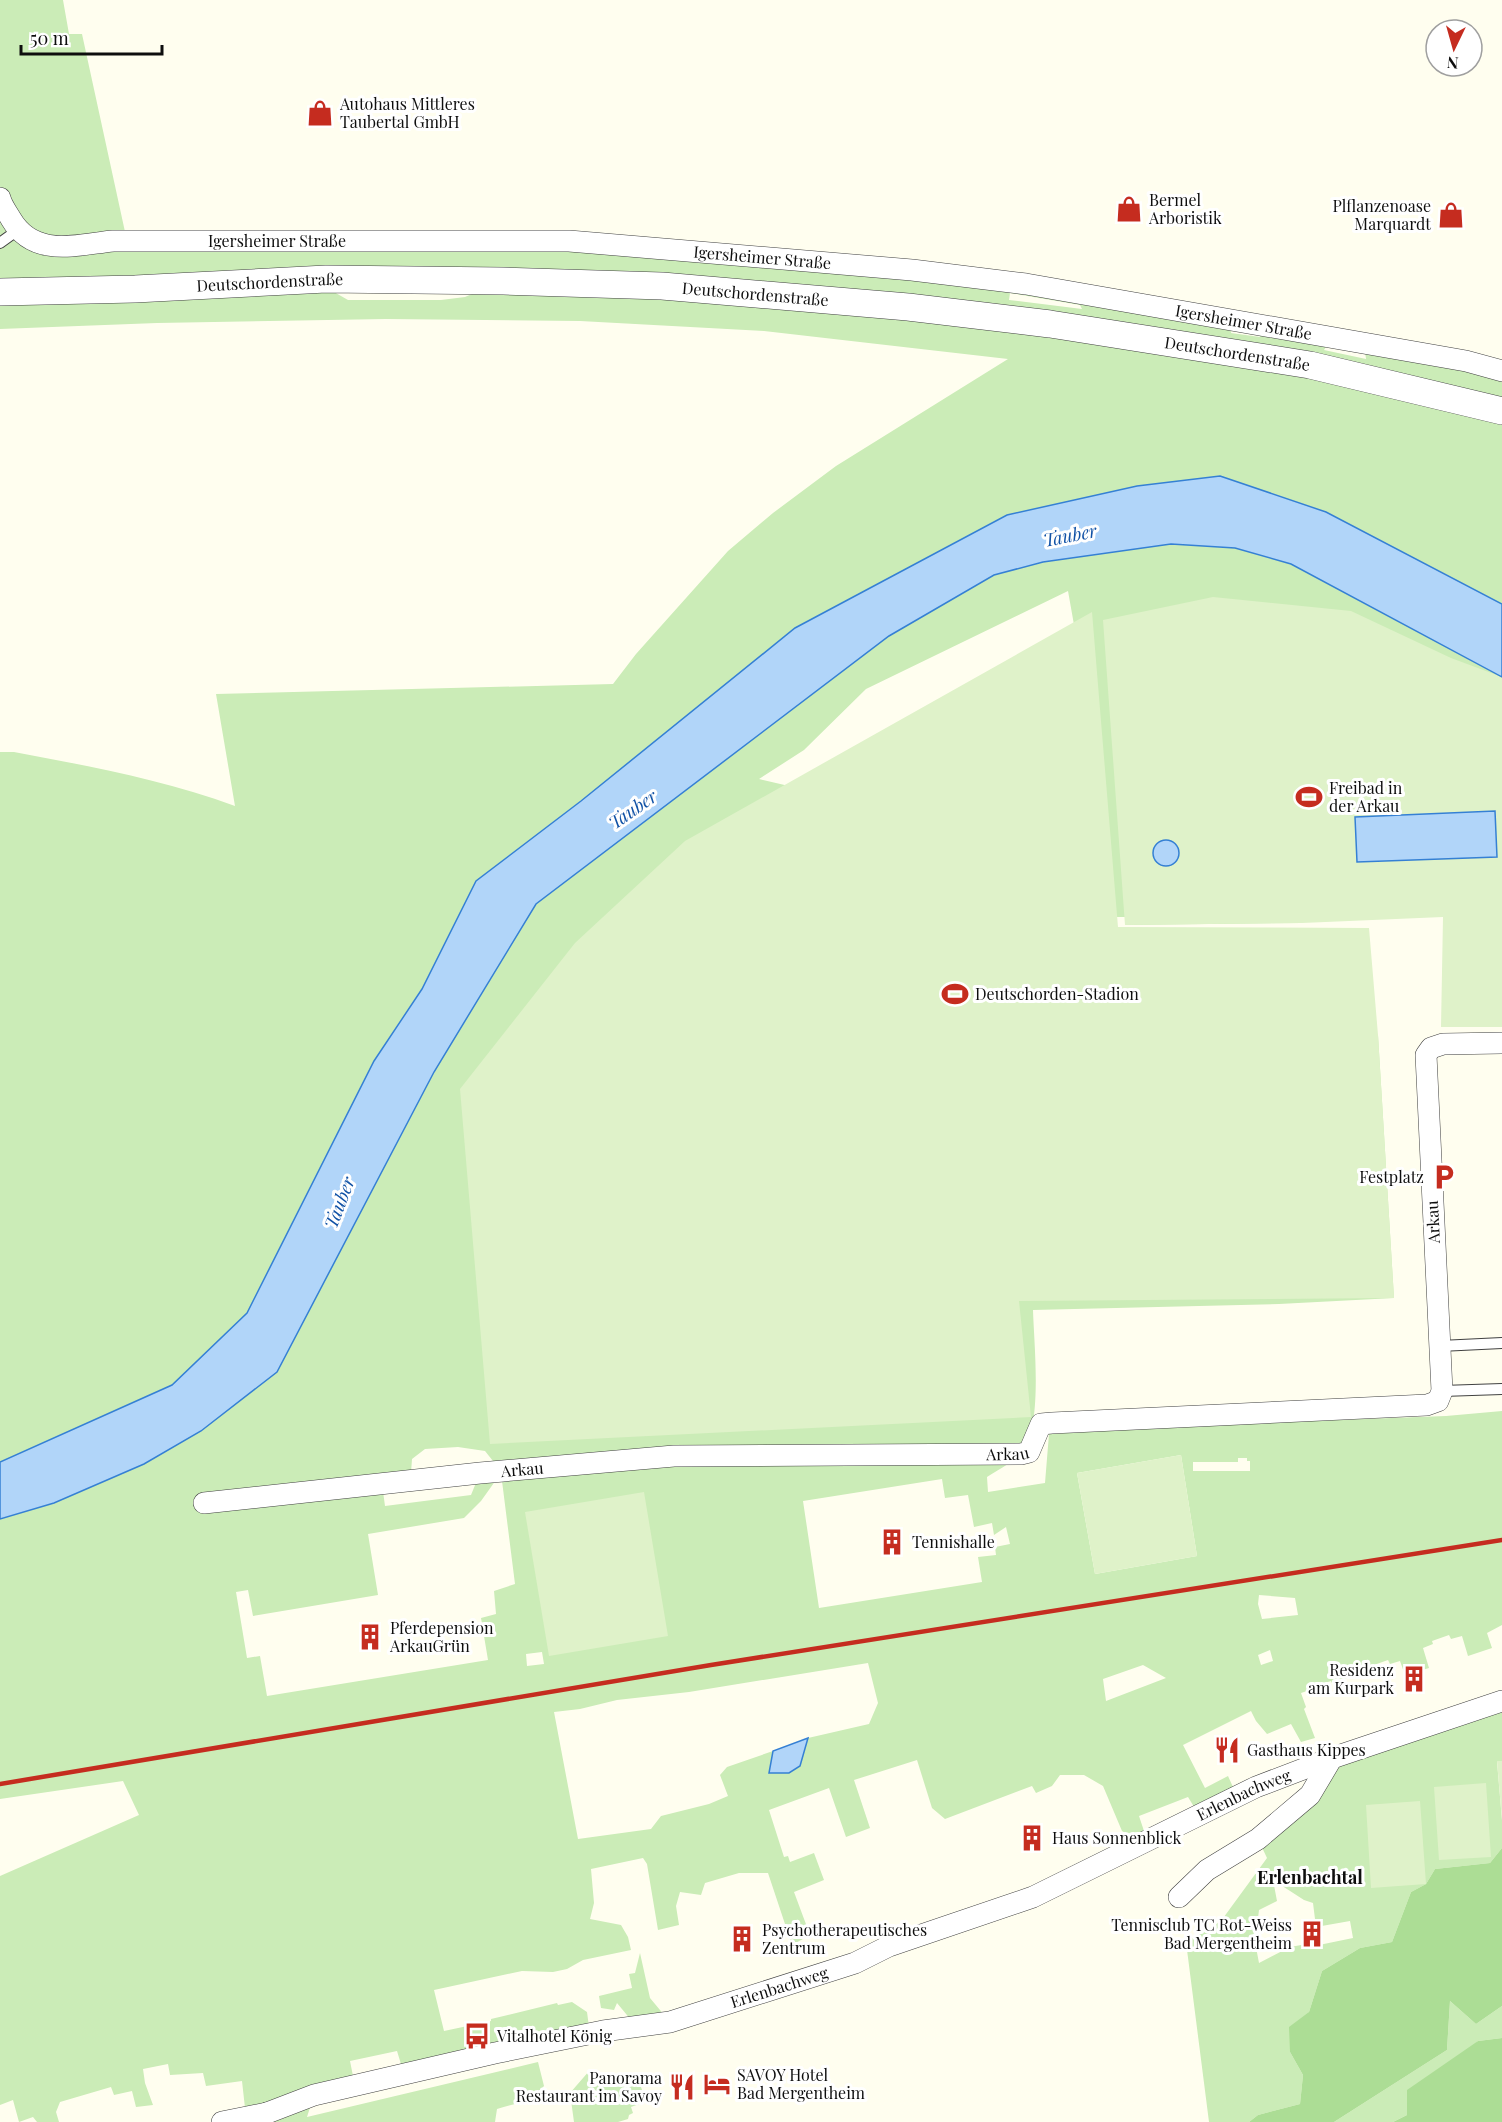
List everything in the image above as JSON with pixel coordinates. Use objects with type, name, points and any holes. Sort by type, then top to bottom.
[{"type":"street","points":[[0,198],[18,230]]},
{"type":"street","name":"Igersheimer Straße","points":[[18,230],[38,244],[59,247],[113,241],[569,241],[912,270],[1026,284],[1467,361],[1502,371]]},
{"type":"street","name":"Deutschordenstraße","points":[[0,292],[135,289],[326,279],[492,281],[674,287],[908,307],[1050,324],[1310,365],[1502,411]]},
{"type":"street","name":"Arkau","points":[[204,1503],[480,1473],[674,1456],[1021,1454],[1029,1452],[1041,1424],[1427,1405],[1438,1401],[1442,1391],[1426,1055],[1431,1048],[1443,1044],[1502,1043]]},
{"type":"street","name":"Erlenbachweg","points":[[222,2122],[262,2118],[314,2095],[463,2060],[603,2031],[670,2022],[855,1964],[889,1946],[1033,1897],[1256,1787],[1332,1758],[1502,1701]]},
{"type":"street","name":"Erlenbachweg","points":[[1179,1897],[1207,1870],[1258,1839],[1310,1795],[1332,1758]]},
{"type":"lane","points":[[0,243],[18,230]]},
{"type":"lane","points":[[1440,1346],[1502,1343]]},
{"type":"lane","points":[[1442,1391],[1502,1389]]},
{"type":"green space","points":[[0,0],[63,0],[69,34],[82,34],[127,241],[569,241],[912,270],[1502,371],[1502,604],[1326,512],[1137,486],[581,801],[476,881],[422,989],[374,1061],[247,1313],[172,1385],[0,1462],[0,752],[14,752],[126,774],[235,806],[216,694],[613,684],[636,654],[728,551],[773,513],[836,466],[1008,359],[764,331],[580,321],[386,319],[157,323],[0,329]],"holes":[[[313,280],[502,281],[465,297],[441,300],[348,300]],[[1010,293],[1080,305],[1082,309],[1009,300]],[[1232,328],[1258,332],[1260,337],[1231,333]],[[1327,345],[1365,351],[1366,359],[1324,350]]]},
{"type":"green space","points":[[1171,544],[1235,548],[1291,564],[1502,677],[1302,923],[1125,925],[1125,917],[1108,917],[1076,636],[1068,591],[866,689],[804,750],[759,779],[849,800],[873,855],[1378,1035],[1394,1298],[1279,1304],[1033,1310],[1036,1385],[1033,1424],[1029,1440],[1022,1453],[987,1477],[988,1492],[1045,1483],[1049,1434],[1446,1416],[1502,1411],[1502,1625],[1487,1633],[1492,1648],[1468,1656],[1462,1636],[1451,1639],[1449,1635],[1432,1641],[1433,1644],[1423,1648],[1429,1668],[1405,1675],[1400,1661],[1390,1664],[1388,1660],[1371,1666],[1372,1670],[1309,1688],[1310,1690],[1301,1693],[1306,1707],[1304,1709],[1315,1738],[1301,1742],[1291,1724],[1267,1734],[1251,1711],[1183,1745],[1205,1788],[1228,1776],[1237,1796],[1199,1815],[1188,1797],[1139,1816],[1147,1840],[1141,1843],[1122,1831],[1103,1786],[1084,1775],[1060,1775],[1052,1786],[1036,1793],[1032,1786],[945,1819],[932,1808],[917,1760],[854,1780],[870,1828],[846,1837],[829,1788],[769,1810],[784,1857],[788,1856],[790,1862],[814,1853],[824,1880],[794,1892],[810,1935],[792,1945],[768,1873],[739,1873],[705,1883],[701,1895],[680,1892],[676,1906],[679,1925],[658,1930],[647,1864],[643,1858],[591,1869],[594,1903],[590,1919],[621,1925],[628,1937],[631,1950],[583,1960],[567,1969],[553,1972],[522,1971],[434,1990],[444,2031],[557,2003],[558,2005],[572,2002],[587,2012],[590,2034],[404,2074],[397,2051],[350,2061],[355,2086],[314,2095],[307,2117],[538,2062],[544,2086],[528,2099],[497,2109],[495,2122],[222,2122],[246,2117],[242,2081],[206,2086],[203,2073],[170,2075],[168,2064],[143,2069],[145,2083],[153,2105],[136,2107],[132,2091],[114,2095],[111,2087],[60,2102],[56,2112],[59,2122],[37,2122],[33,2117],[19,2122],[13,2100],[0,2105],[0,1876],[139,1815],[123,1781],[0,1799],[0,1519],[54,1503],[144,1464],[434,1072],[536,904],[889,636],[994,575],[1043,562]],"holes":[[[458,1447],[485,1451],[501,1471],[480,1473],[471,1495],[385,1506],[382,1484],[411,1473],[412,1459],[425,1449]],[[1181,1455],[1197,1556],[1095,1574],[1077,1473]],[[1238,1458],[1247,1458],[1247,1461],[1250,1461],[1250,1471],[1193,1471],[1193,1462],[1238,1462]],[[501,1473],[515,1584],[494,1591],[496,1614],[481,1618],[488,1660],[267,1696],[260,1656],[247,1658],[236,1592],[248,1590],[253,1616],[378,1595],[368,1534],[464,1518],[481,1501]],[[942,1479],[945,1498],[968,1495],[974,1527],[992,1523],[994,1535],[1006,1527],[1010,1544],[995,1547],[996,1555],[978,1557],[982,1582],[819,1608],[803,1501]],[[1259,1595],[1295,1598],[1298,1615],[1262,1619],[1258,1604]],[[1270,1650],[1273,1661],[1261,1665],[1258,1655]],[[542,1652],[544,1664],[527,1666],[526,1654]],[[868,1663],[878,1703],[869,1724],[808,1738],[800,1766],[769,1773],[773,1751],[727,1767],[720,1775],[728,1796],[709,1804],[661,1816],[651,1829],[578,1839],[554,1712],[580,1709],[617,1700],[689,1692]],[[1143,1665],[1166,1678],[1106,1701],[1103,1679]]]},
{"type":"green space","name":"Freibad in der Arkau","points":[[1213,597],[1351,611],[1451,658],[1502,677],[1502,1027],[1441,1027],[1443,917],[1302,923],[1125,925],[1103,620]]},
{"type":"green space","name":"Deutschorden-Stadion","points":[[1092,612],[1118,927],[1369,928],[1394,1298],[1019,1301],[1031,1417],[490,1444],[460,1089],[575,943],[685,841]]},
{"type":"green space","points":[[1181,1455],[1197,1556],[1095,1574],[1077,1473]]},
{"type":"green space","points":[[644,1492],[668,1636],[549,1656],[525,1512]]},
{"type":"green space","points":[[1502,1701],[1502,1761],[1497,1762],[1502,1848],[1490,1863],[1435,1869],[1426,1884],[1411,1892],[1392,1942],[1360,1948],[1322,1971],[1309,2012],[1290,2052],[1303,2075],[1300,2104],[1258,2115],[1249,2122],[1209,2122],[1186,1942],[1221,1921],[1267,1858],[1258,1839],[1332,1758]],"holes":[[[1273,1880],[1304,1900],[1313,1903],[1316,1927],[1350,1921],[1353,1938],[1319,1945],[1318,1942],[1290,1947],[1259,1963],[1255,1942],[1259,1910],[1277,1901]]]},
{"type":"green space","points":[[1497,1761],[1502,1761],[1502,1820]]},
{"type":"green space","points":[[1486,1783],[1491,1857],[1439,1860],[1434,1787]]},
{"type":"green space","points":[[1420,1801],[1426,1884],[1371,1888],[1366,1805]]},
{"type":"green space","points":[[1502,1848],[1502,2006],[1476,2024],[1450,2001],[1447,2050],[1334,2122],[1249,2122],[1258,2115],[1300,2104],[1303,2075],[1290,2052],[1289,2027],[1309,2012],[1322,1971],[1360,1948],[1392,1942],[1411,1892],[1426,1884],[1435,1869],[1490,1863]]},
{"type":"green space","points":[[640,1953],[650,1998],[670,2022],[636,2026],[617,2003],[614,2010],[601,2008],[599,1996],[632,1988],[629,1974],[635,1973]]},
{"type":"green space","points":[[1450,2001],[1476,2024],[1502,2006],[1502,2038],[1478,2041],[1407,2115],[1393,2122],[1334,2122],[1447,2050]]},
{"type":"green space","points":[[1502,2038],[1502,2122],[1393,2122],[1407,2115],[1407,2090],[1478,2041]]},
{"type":"green space","points":[[590,2070],[592,2083],[600,2083],[602,2086],[639,2081],[644,2096],[640,2097],[642,2103],[631,2107],[633,2113],[628,2119],[618,2122],[574,2122],[570,2093]]},
{"type":"water","name":"Tauber","points":[[1220,476],[1326,512],[1502,604],[1502,677],[1291,564],[1235,548],[1171,544],[1043,562],[994,575],[889,636],[536,904],[434,1072],[277,1372],[201,1431],[144,1464],[54,1503],[0,1519],[0,1462],[172,1385],[247,1313],[374,1061],[422,989],[476,881],[581,801],[795,628],[1007,515],[1137,486]]},
{"type":"water","points":[[1495,811],[1497,857],[1357,862],[1355,817]]},
{"type":"water","points":[[1166,840],[1175,844],[1179,853],[1175,862],[1166,866],[1157,862],[1153,853],[1157,844]]},
{"type":"water","points":[[808,1738],[800,1766],[789,1773],[769,1773],[773,1751]]},
{"type":"railway","points":[[0,1784],[711,1665],[1502,1540]]},
{"type":"place","name":"Autohaus Mittleres Taubertal GmbH","points":[[320,113]]},
{"type":"place","name":"Bermel Arboristik","points":[[1129,209]]},
{"type":"place","name":"Plflanzenoase Marquardt","points":[[1451,215]]},
{"type":"place","name":"Freibad in der Arkau","points":[[1309,797]]},
{"type":"place","name":"Deutschorden-Stadion","points":[[955,994]]},
{"type":"place","name":"Festplatz","points":[[1444,1177]]},
{"type":"place","name":"Tennishalle","points":[[892,1542]]},
{"type":"place","name":"Pferdepension ArkauGrün","points":[[370,1637]]},
{"type":"place","name":"Residenz am Kurpark","points":[[1414,1679]]},
{"type":"place","name":"Gasthaus Kippes","points":[[1227,1750]]},
{"type":"place","name":"Haus Sonnenblick","points":[[1032,1838]]},
{"type":"place","name":"Tennisclub TC Rot-Weiss Bad Mergentheim","points":[[1312,1934]]},
{"type":"place","name":"Psychotherapeutisches Zentrum","points":[[742,1939]]},
{"type":"place","name":"Vitalhotel König","points":[[477,2036]]},
{"type":"place","name":"SAVOY Hotel Bad Mergentheim","points":[[717,2084]]},
{"type":"place","name":"Panorama Restaurant im Savoy","points":[[682,2087]]},
{"type":"district","name":"Erlenbachtal","points":[[1310,1878]]}]
